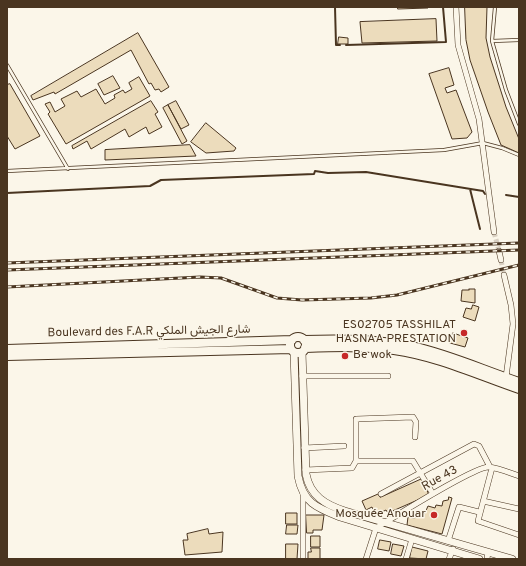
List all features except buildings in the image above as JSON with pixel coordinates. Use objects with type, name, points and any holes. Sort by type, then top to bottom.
[{"type":"main road","name":"Boulevard des F.A.R شارع الجيش الملكي","points":[[7,356],[298,347],[368,340],[412,346],[458,359],[519,382]]},
{"type":"main road","name":"Boulevard des F.A.R شارع الجيش الملكي","points":[[7,349],[92,345],[352,347],[394,350],[429,358],[519,389]]},
{"type":"main road","points":[[298,347],[302,376],[305,470],[310,487],[322,502],[334,507],[451,542],[488,556],[512,559]]},
{"type":"main road","points":[[298,347],[297,468],[299,482],[308,500],[319,509],[479,559]]},
{"type":"street","points":[[456,7],[460,50],[479,119],[494,232]]},
{"type":"street","points":[[499,251],[501,260]]},
{"type":"street","points":[[504,275],[512,306],[513,324],[506,377]]},
{"type":"street","points":[[302,376],[388,376]]},
{"type":"street","points":[[305,470],[352,468],[356,461],[356,419],[413,418],[416,422],[415,437]]},
{"type":"street","points":[[381,494],[420,472],[476,444],[479,446],[491,468],[479,512],[479,522],[519,535]]},
{"type":"street","points":[[304,448],[344,446]]},
{"type":"street","points":[[356,461],[413,461],[433,494]]},
{"type":"street","points":[[491,468],[519,476]]},
{"type":"street","name":"Rue 43","points":[[376,528],[433,494],[479,470],[491,468]]},
{"type":"street","points":[[303,492],[303,559]]},
{"type":"street","points":[[483,501],[519,510]]},
{"type":"street","points":[[449,559],[452,551],[451,542],[460,507],[479,512]]},
{"type":"street","points":[[366,559],[376,528]]},
{"type":"street","points":[[406,559],[412,539]]},
{"type":"lane","points":[[494,7],[492,41],[506,90],[519,124]]},
{"type":"lane","points":[[492,41],[519,40]]},
{"type":"lane","points":[[7,65],[68,169]]},
{"type":"lane","points":[[7,171],[444,150],[483,143],[502,148],[519,155]]},
{"type":"tunnel","points":[[494,232],[499,251]]},
{"type":"tunnel","points":[[501,260],[504,275]]},
{"type":"railway","points":[[7,263],[519,243]]},
{"type":"railway","points":[[7,270],[519,250]]},
{"type":"railway","points":[[7,287],[200,277],[221,278],[277,298],[302,300],[371,298],[397,295],[519,265]]},
{"type":"wall","points":[[335,7],[336,45],[340,45]]},
{"type":"wall","points":[[346,45],[446,42],[443,7]]},
{"type":"wall","points":[[7,193],[150,186],[161,180],[314,174],[315,171],[328,173],[366,172],[483,191],[485,194]]},
{"type":"wall","points":[[470,189],[480,229]]},
{"type":"wall","points":[[506,195],[519,197]]},
{"type":"place","name":"ES02705 TASSHILAT HASNAA PRESTATION","points":[[464,333]]},
{"type":"place","name":"Be wok","points":[[345,356]]},
{"type":"place","name":"Mosquée Anouar","points":[[434,515]]}]
